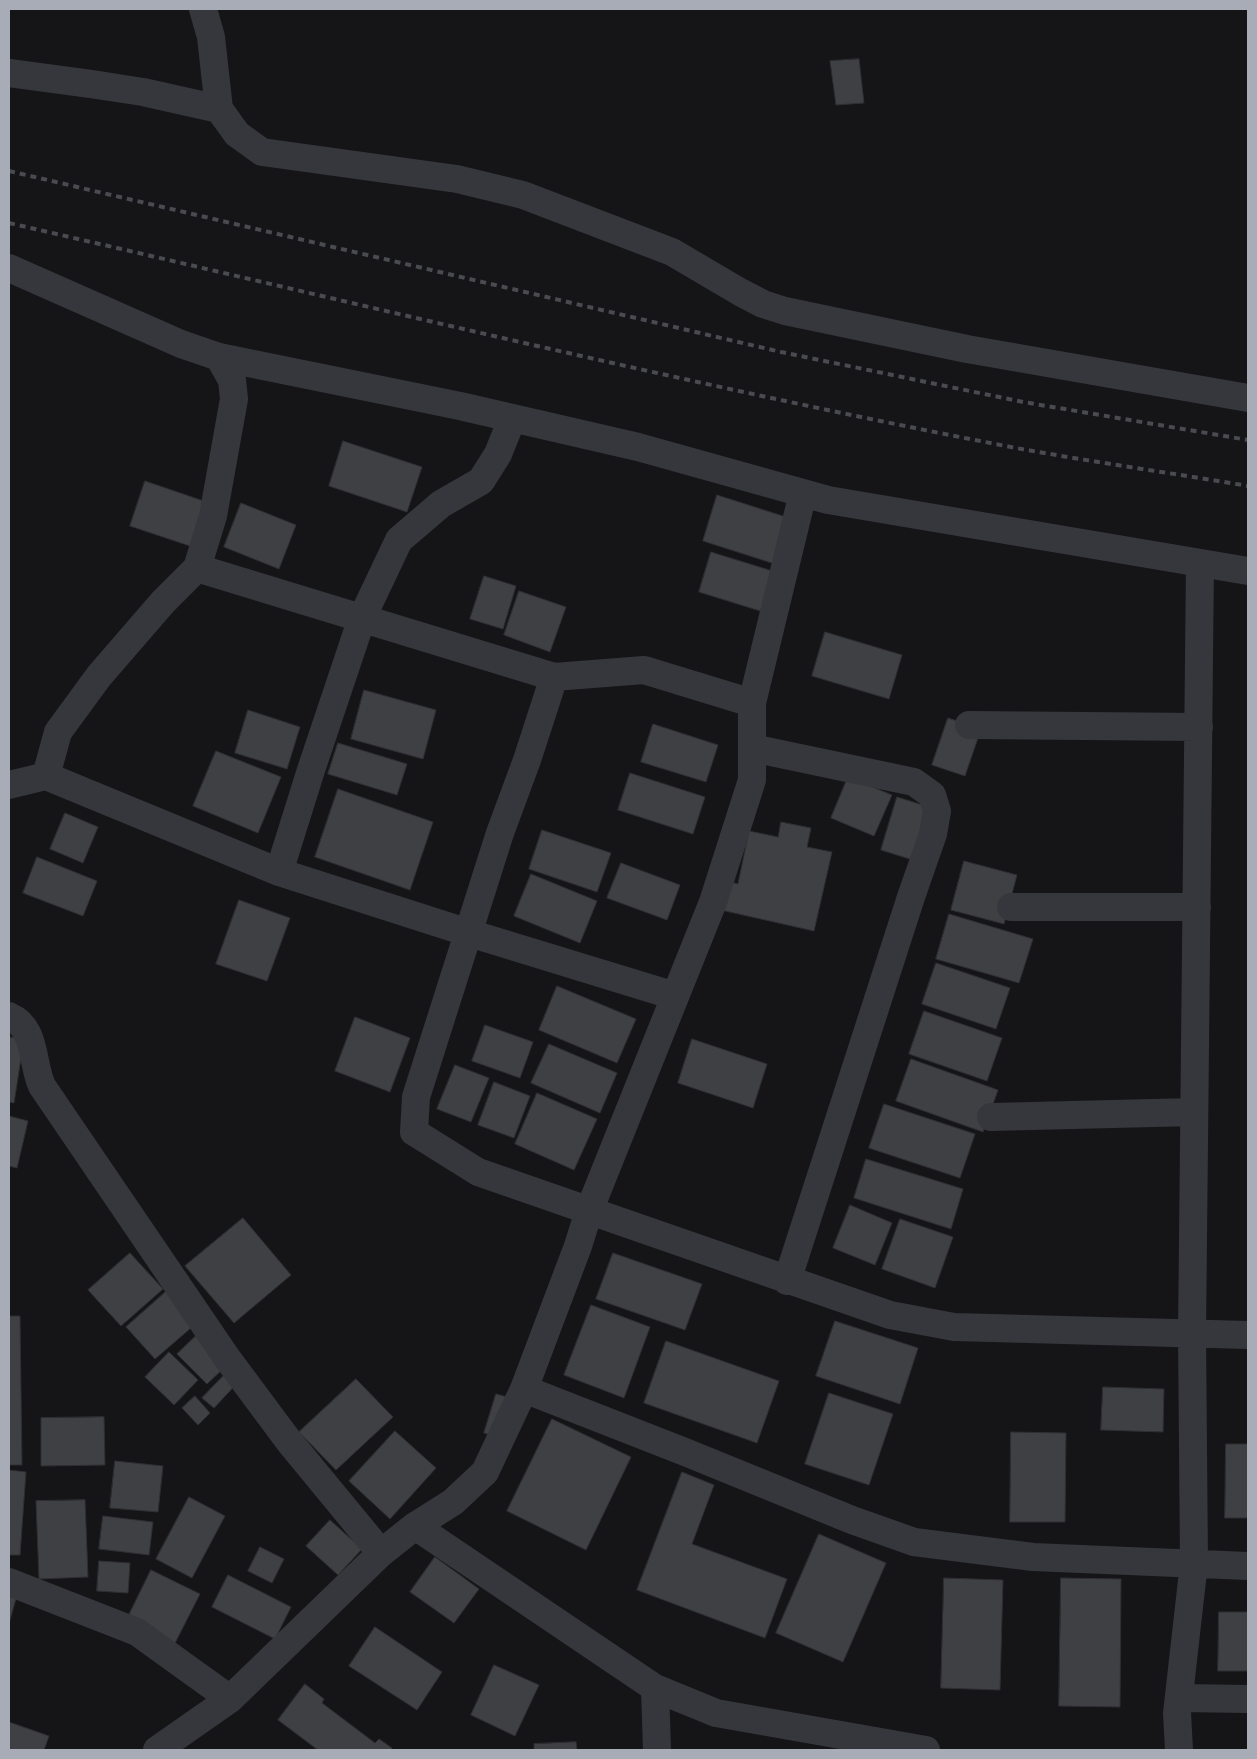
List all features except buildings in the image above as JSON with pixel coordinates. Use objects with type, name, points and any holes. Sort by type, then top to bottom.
[{"type":"street","points":[[203,9],[212,37],[219,109],[237,134],[262,152],[457,179],[523,195],[672,252],[763,304],[785,310],[967,349],[1248,398]]},
{"type":"street","points":[[9,73],[134,91],[219,109]]},
{"type":"street","points":[[9,268],[181,344],[219,357],[460,406],[638,447],[828,500],[1248,571]]},
{"type":"street","points":[[46,776],[58,732],[99,676],[163,602],[197,568],[212,516],[234,399],[232,380],[219,357]]},
{"type":"street","points":[[279,872],[310,770],[362,618],[399,540],[441,504],[482,481],[498,454],[512,419]]},
{"type":"street","points":[[157,1750],[230,1699],[381,1553],[415,1526],[453,1502],[485,1472],[524,1389],[578,1246],[589,1211],[714,902],[752,780],[752,703],[803,493]]},
{"type":"street","points":[[1179,1750],[1178,1705],[1194,1564],[1192,1334],[1200,563]]},
{"type":"street","points":[[197,568],[554,677],[644,670],[752,703]]},
{"type":"street","points":[[554,677],[527,760],[500,833],[416,1097],[414,1132],[478,1172],[787,1281],[890,1315],[954,1327],[1248,1335]]},
{"type":"street","points":[[969,726],[1199,726]]},
{"type":"street","points":[[752,748],[914,782],[932,795],[937,811],[933,834],[910,897],[787,1281]]},
{"type":"street","points":[[9,785],[46,776],[279,872],[469,933],[676,996]]},
{"type":"street","points":[[1011,907],[1197,907]]},
{"type":"street","points":[[9,1016],[16,1019],[27,1030],[42,1086],[227,1358],[288,1440],[381,1553]]},
{"type":"street","points":[[991,1116],[1194,1112]]},
{"type":"street","points":[[524,1389],[852,1520],[914,1542],[1033,1557],[1248,1566]]},
{"type":"street","points":[[415,1526],[655,1688],[716,1713],[926,1750]]},
{"type":"street","points":[[9,1582],[136,1632],[230,1699]]},
{"type":"street","points":[[655,1688],[657,1750]]},
{"type":"street","points":[[1178,1705],[1248,1699]]},
{"type":"railway","points":[[9,171],[781,352],[1023,402],[1248,440]]},
{"type":"railway","points":[[9,223],[637,369],[889,423],[1016,448],[1248,486]]}]
